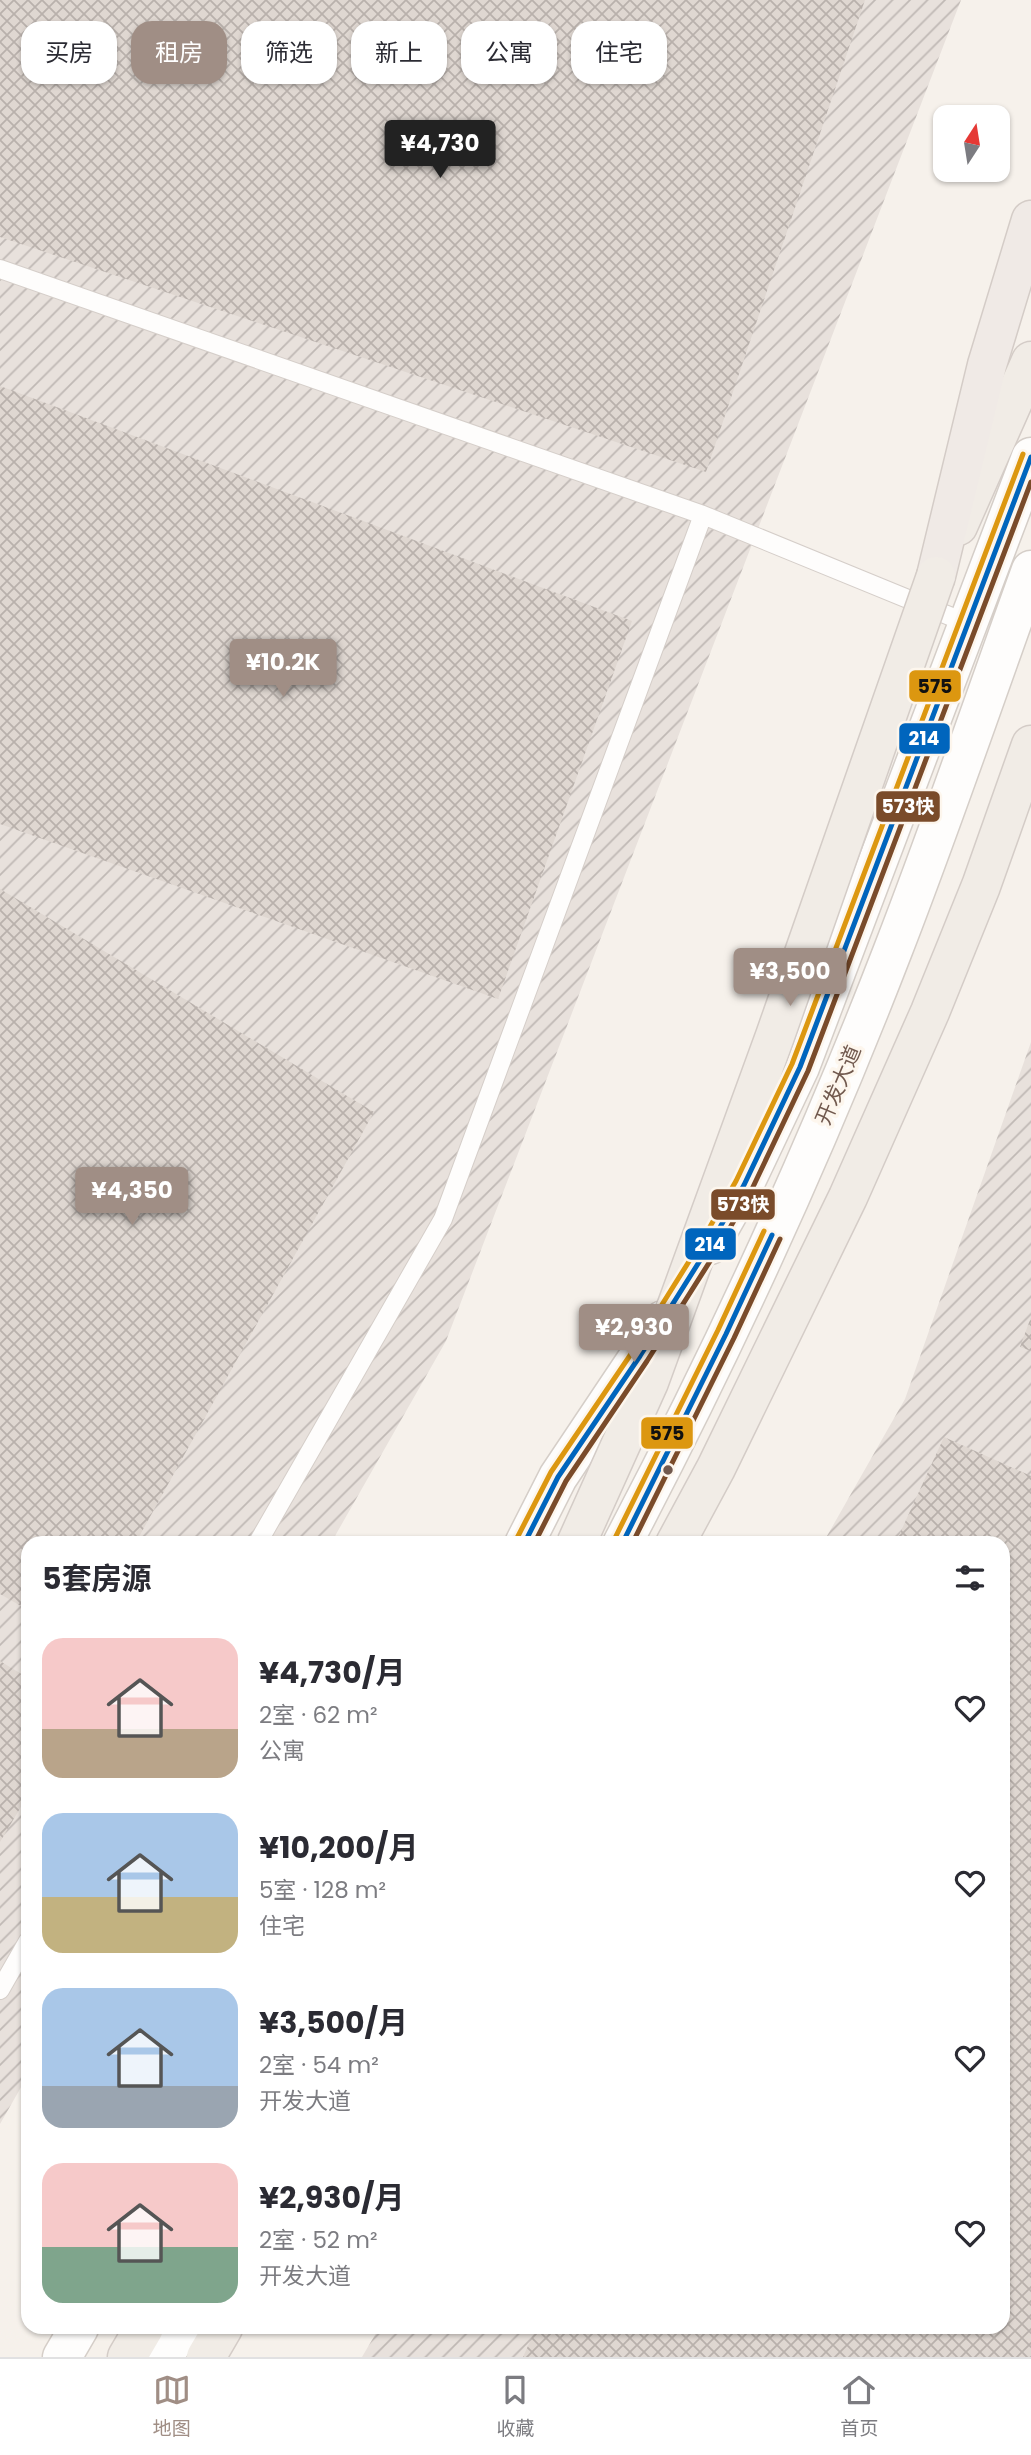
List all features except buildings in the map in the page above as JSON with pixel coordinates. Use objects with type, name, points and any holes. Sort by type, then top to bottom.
[{"type":"highway","points":[[936,576],[987,365],[1031,219]]},
{"type":"main road","points":[[580,1536],[649,1382],[775,1036],[936,576],[1031,361]]},
{"type":"main road","name":"开发大道","points":[[528,1536],[558,1477],[647,1345],[744,1185],[800,1067],[1031,457]]},
{"type":"main road","name":"开发大道","points":[[626,1536],[764,1253],[845,1068],[922,873],[1031,570]]},
{"type":"main road","points":[[679,1536],[774,1353],[870,1148],[930,1012],[981,886],[1031,745]]},
{"type":"main road","points":[[674,1439],[648,1458],[634,1453],[638,1431],[744,1185]]},
{"type":"main road","points":[[62,2357],[75,2334]]},
{"type":"main road","points":[[127,2357],[140,2334]]},
{"type":"main road","points":[[164,2357],[177,2334]]},
{"type":"main road","points":[[206,2357],[219,2334]]},
{"type":"lane","points":[[0,269],[703,515],[969,624]]},
{"type":"lane","points":[[262,1536],[443,1219],[703,515]]},
{"type":"lane","points":[[0,1990],[21,1953]]},
{"type":"shaded area","points":[[0,0],[961,0],[446,1341],[335,1536],[21,1536],[21,2087],[0,2124]]},
{"type":"shaded area","points":[[1031,1042],[1031,2357],[362,2357],[375,2334],[1010,2334],[1010,1536],[827,1536],[905,1399]]},
{"type":"transit line","name":"575","points":[[518,1536],[551,1472],[633,1351],[703,1239],[736,1181],[792,1064],[1023,454]]},
{"type":"transit line","name":"214","points":[[528,1536],[558,1477],[640,1356],[711,1243],[744,1185],[800,1067],[1031,457]]},
{"type":"transit line","name":"573快","points":[[538,1536],[566,1481],[647,1361],[719,1247],[752,1189],[808,1071],[1031,482]]},
{"type":"transit line","name":"575","points":[[616,1536],[764,1231]]},
{"type":"transit line","name":"214","points":[[626,1536],[772,1235]]},
{"type":"transit line","name":"573快","points":[[636,1536],[780,1239]]}]
